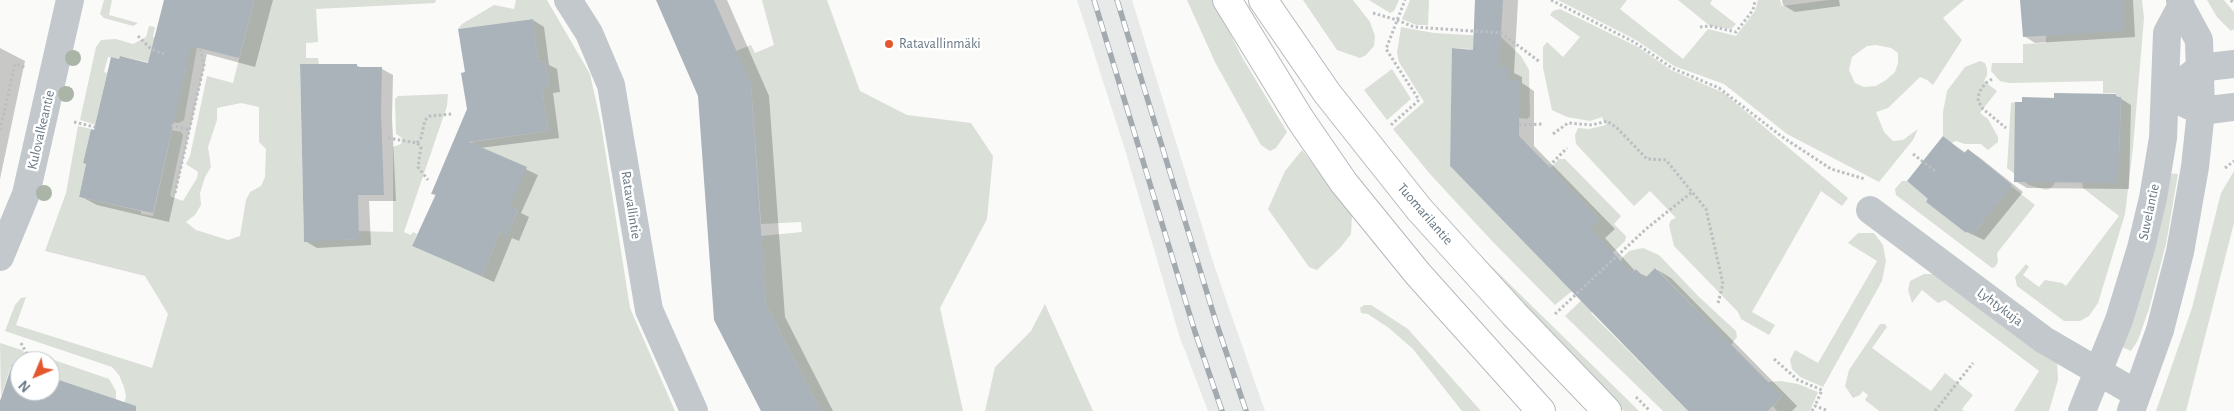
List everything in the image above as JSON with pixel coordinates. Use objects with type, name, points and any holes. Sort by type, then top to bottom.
[{"type":"main road","points":[[1227,0],[1300,119],[1344,183],[1418,274],[1541,411]]},
{"type":"main road","name":"Tuomarilantie","points":[[1264,0],[1327,93],[1420,208],[1514,314],[1607,411]]},
{"type":"street","name":"Kulovalkeantie","points":[[0,257],[26,194],[70,0]]},
{"type":"street","name":"Ratavallintie","points":[[568,0],[589,33],[611,85],[649,310],[694,411]]},
{"type":"street","name":"Suvelantie","points":[[2134,402],[2160,330],[2180,252],[2196,167],[2201,110],[2199,40],[2181,3]]},
{"type":"street","name":"Suvelantie","points":[[2082,411],[2119,320],[2142,248],[2163,138],[2167,33],[2181,3]]},
{"type":"street","points":[[2234,64],[2200,68],[2165,95],[2201,110],[2234,107]]},
{"type":"street","name":"Lyhtykuja","points":[[1870,210],[2044,340],[2099,372],[2134,402]]},
{"type":"path","points":[[1385,131],[1419,100],[1386,49],[1405,0]]},
{"type":"path","points":[[1551,0],[1634,42],[1672,68],[1719,88],[1781,136],[1831,169],[1865,179]]},
{"type":"path","points":[[2231,0],[2234,4]]},
{"type":"path","points":[[1700,27],[1710,26],[1736,32],[1753,10],[1755,1]]},
{"type":"path","points":[[1373,13],[1414,27],[1501,33],[1540,62]]},
{"type":"path","points":[[138,36],[151,49],[164,54]]},
{"type":"path","points":[[175,193],[204,64],[200,48]]},
{"type":"path","points":[[0,130],[15,64],[30,68]]},
{"type":"path","points":[[1992,79],[1979,92],[1978,101],[1983,109],[2006,128]]},
{"type":"path","points":[[417,142],[421,138],[425,120],[430,116],[452,114]]},
{"type":"path","points":[[72,121],[95,128]]},
{"type":"path","points":[[1553,134],[1568,123],[1592,125],[1607,121],[1617,128],[1646,159],[1666,160],[1706,209],[1723,284],[1718,303]]},
{"type":"path","points":[[1519,125],[1544,124]]},
{"type":"path","points":[[170,125],[190,130]]},
{"type":"path","points":[[388,138],[417,142],[421,147],[418,167],[428,180]]},
{"type":"path","points":[[1549,166],[1567,148]]},
{"type":"path","points":[[1913,154],[1935,171]]},
{"type":"path","points":[[1552,316],[1646,230],[1692,192]]},
{"type":"path","points":[[21,344],[25,351]]},
{"type":"path","points":[[1774,359],[1798,380],[1822,390],[1812,411]]},
{"type":"path","points":[[1935,411],[1973,363]]},
{"type":"path","points":[[1815,406],[1826,410]]},
{"type":"shaded area","points":[[104,0],[112,0],[109,15],[138,23],[133,26],[104,18],[100,14]]},
{"type":"shaded area","points":[[254,0],[436,0],[435,3],[316,9],[318,42],[306,43],[306,58],[318,58],[319,64],[300,65],[304,241],[359,239],[359,231],[393,232],[393,147],[401,144],[402,138],[396,134],[395,99],[398,96],[448,94],[447,106],[404,232],[411,235],[413,232],[417,234],[412,246],[482,276],[500,232],[507,235],[518,210],[510,206],[472,142],[548,131],[542,87],[549,86],[545,61],[538,62],[533,19],[458,29],[462,24],[494,5],[514,9],[516,0],[547,0],[590,74],[601,124],[630,308],[675,411],[122,411],[126,396],[124,387],[119,375],[112,367],[5,331],[15,305],[21,298],[26,297],[16,325],[152,368],[168,314],[145,276],[45,251],[66,193],[78,126],[91,129],[83,163],[86,164],[79,197],[141,211],[141,214],[153,216],[172,130],[181,132],[183,135],[170,196],[183,201],[197,178],[198,172],[186,164],[190,156],[207,76],[233,83]],"holes":[[[241,103],[259,107],[259,142],[266,149],[265,177],[261,186],[250,192],[246,200],[240,236],[228,240],[196,230],[186,222],[195,215],[201,205],[200,193],[205,177],[211,167],[208,147],[217,120],[217,108]]]},
{"type":"shaded area","points":[[762,0],[827,0],[860,91],[907,115],[971,123],[993,156],[987,219],[940,308],[963,411],[821,411],[766,305],[761,236],[802,232],[801,222],[761,224],[751,84],[736,51],[751,45],[755,53],[774,45]]},
{"type":"shaded area","points":[[1077,0],[1132,0],[1215,268],[1265,411],[1208,411],[1179,335],[1126,153]]},
{"type":"shaded area","points":[[1187,0],[1213,0],[1242,57],[1287,132],[1276,148],[1270,151],[1261,145],[1215,62]]},
{"type":"shaded area","points":[[1303,0],[1353,0],[1370,22],[1375,36],[1374,46],[1366,55],[1360,58],[1337,50]]},
{"type":"shaded area","points":[[1369,0],[1399,0],[1394,11],[1390,13]]},
{"type":"shaded area","points":[[1410,0],[1429,0],[1428,25],[1416,25],[1402,19]]},
{"type":"shaded area","points":[[1558,0],[1627,0],[1620,9],[1683,59],[1708,29],[1736,36],[1755,11],[1758,0],[1780,0],[1782,6],[1829,0],[1964,0],[1943,18],[1962,40],[1933,85],[1920,77],[1888,108],[1876,112],[1884,132],[1893,141],[1903,140],[1918,129],[1913,140],[1879,182],[1787,134],[1724,84],[1674,66],[1636,40]],"holes":[[[1876,45],[1891,48],[1898,53],[1898,63],[1895,72],[1876,86],[1864,87],[1855,83],[1849,70],[1852,57],[1867,46]]]},
{"type":"shaded area","points":[[1678,0],[1712,0],[1710,4],[1736,24],[1731,29],[1710,26]]},
{"type":"shaded area","points":[[2122,0],[2142,0],[2144,18],[2125,214],[2098,303],[2089,316],[2080,321],[2064,321],[2017,286],[2015,277],[2026,264],[2029,267],[2023,275],[2039,287],[2045,280],[2062,283],[2066,286],[2119,216],[2083,188],[2080,173],[2055,172],[2055,183],[2046,190],[2029,185],[2007,168],[2011,103],[2015,102],[2015,154],[2119,156],[2121,97],[2115,97],[2115,93],[2103,93],[2103,81],[2009,83],[2000,81],[1991,71],[1992,63],[2023,63],[2023,44],[2046,43],[2046,35]]},
{"type":"shaded area","points":[[2207,0],[2224,0],[2234,12],[2234,29],[2231,31],[2217,17]]},
{"type":"shaded area","points":[[1560,9],[1638,47],[1671,70],[1724,93],[1848,198],[1842,206],[1821,191],[1752,312],[1775,325],[1769,335],[1741,319],[1738,312],[1674,246],[1669,225],[1671,220],[1676,218],[1650,191],[1634,206],[1576,144],[1575,135],[1578,128],[1589,129],[1606,125],[1602,117],[1590,121],[1567,117],[1552,110],[1543,68],[1543,47],[1547,42],[1563,57],[1580,37],[1550,15],[1553,11]]},
{"type":"shaded area","points":[[149,26],[155,27],[153,37],[197,47],[184,120],[179,123],[171,122],[186,69],[120,56],[119,59],[108,57],[104,72],[107,73],[96,125],[80,120],[96,47],[101,40],[116,39],[133,44],[146,37]]},
{"type":"shaded area","points":[[1401,27],[1434,33],[1501,37],[1521,56],[1529,70],[1530,116],[1527,119],[1519,118],[1519,81],[1507,80],[1469,67],[1469,49],[1453,48],[1450,166],[1572,291],[1555,305],[1430,174],[1393,129],[1424,102],[1399,62],[1397,53]]},
{"type":"shaded area","points":[[1980,61],[1985,63],[1987,69],[1984,81],[1997,91],[1980,113],[1988,119],[1998,137],[1998,142],[1988,150],[1981,144],[1965,144],[1956,141],[1951,143],[1943,136],[1943,112],[1947,91],[1965,67]]},
{"type":"shaded area","points":[[1392,69],[1411,99],[1387,120],[1364,90]]},
{"type":"shaded area","points":[[1302,150],[1352,215],[1351,234],[1340,248],[1317,270],[1309,267],[1268,209],[1285,171]]},
{"type":"shaded area","points":[[1559,159],[1565,159],[1621,216],[1614,224],[1626,236],[1625,241],[1595,270],[1590,228],[1600,219],[1550,168]]},
{"type":"shaded area","points":[[2234,171],[2234,223],[2186,411],[2156,411],[2192,308],[2221,193]]},
{"type":"shaded area","points":[[2167,173],[2178,174],[2166,244],[2149,309],[2138,340],[2131,351],[2118,345]]},
{"type":"shaded area","points":[[1902,181],[1907,181],[1928,199],[1926,202],[1966,233],[1968,231],[1972,235],[1985,219],[1980,215],[1999,201],[2011,186],[2035,205],[1997,253],[1998,262],[1992,268],[1896,195],[1895,189]]},
{"type":"shaded area","points":[[1858,233],[1874,233],[1883,245],[1886,261],[1882,281],[1823,387],[1800,377],[1792,369],[1790,360],[1795,350],[1818,363],[1877,261],[1848,243]]},
{"type":"shaded area","points":[[1643,248],[1659,255],[1698,296],[1736,331],[1737,337],[1731,345],[1656,268],[1645,278],[1636,269],[1630,274],[1620,265],[1622,258],[1629,251]]},
{"type":"shaded area","points":[[1480,255],[1639,411],[1624,411],[1576,364],[1478,258]]},
{"type":"shaded area","points":[[1924,274],[1939,274],[2057,360],[2058,380],[2049,411],[2014,411],[2039,371],[1945,300],[1938,303],[1922,290],[1912,303],[1908,290],[1910,281]]},
{"type":"shaded area","points":[[1592,290],[1603,301],[1591,313],[1688,411],[1663,411],[1565,316]]},
{"type":"shaded area","points":[[1045,304],[1093,411],[985,411],[995,367],[1031,331]]},
{"type":"shaded area","points":[[1364,305],[1371,305],[1408,329],[1481,411],[1462,411],[1413,349],[1389,328],[1368,314],[1361,313],[1360,308]]},
{"type":"shaded area","points":[[1880,324],[1885,324],[1887,327],[1872,348],[1931,391],[1945,373],[1973,395],[1962,409],[1964,411],[1879,411],[1865,400],[1868,395],[1863,391],[1860,395],[1853,398],[1845,386],[1849,370]]},
{"type":"shaded area","points":[[0,343],[23,351],[10,351],[10,369],[1,396]]},
{"type":"shaded area","points":[[60,362],[109,379],[116,391],[116,403],[60,381]]},
{"type":"shaded area","points":[[1781,381],[1798,384],[1818,392],[1810,411],[1777,411],[1773,406],[1782,396],[1768,382]]},
{"type":"building","points":[[164,0],[254,0],[239,58],[191,46],[153,213],[79,197],[86,164],[83,163],[91,129],[94,130],[111,57],[119,59],[120,56],[148,63]]},
{"type":"building","points":[[656,0],[714,0],[751,84],[766,305],[821,411],[761,411],[714,320],[698,96]]},
{"type":"building","points":[[1475,0],[1503,0],[1499,67],[1507,67],[1507,80],[1519,80],[1519,136],[1600,219],[1590,228],[1632,273],[1636,269],[1645,278],[1655,268],[1782,396],[1768,411],[1688,411],[1450,166],[1452,48],[1473,50]]},
{"type":"building","points":[[2020,0],[2122,0],[2124,31],[2023,37]]},
{"type":"building","points":[[533,19],[538,62],[545,61],[549,86],[542,87],[548,131],[469,142],[527,167],[510,206],[518,209],[507,236],[500,232],[482,276],[412,246],[436,194],[431,194],[467,109],[461,73],[465,72],[458,29]]},
{"type":"building","points":[[300,64],[357,64],[357,67],[382,67],[381,111],[384,195],[358,195],[359,239],[304,242]]},
{"type":"building","points":[[2054,93],[2116,94],[2115,97],[2121,97],[2118,183],[2014,182],[2015,102],[2022,102],[2022,97],[2054,98]]},
{"type":"building","points":[[1943,136],[1964,153],[1968,149],[2012,185],[1972,235],[1968,231],[1966,233],[1926,202],[1928,199],[1907,181]]},
{"type":"building","points":[[10,371],[10,401],[60,401],[60,380],[136,406],[136,411],[0,411],[0,401]]},
{"type":"railway","points":[[1094,0],[1195,332],[1222,411]]},
{"type":"railway","points":[[1117,0],[1216,322],[1246,411]]},
{"type":"place","name":"Ratavallinmäki","points":[[889,44]]}]
